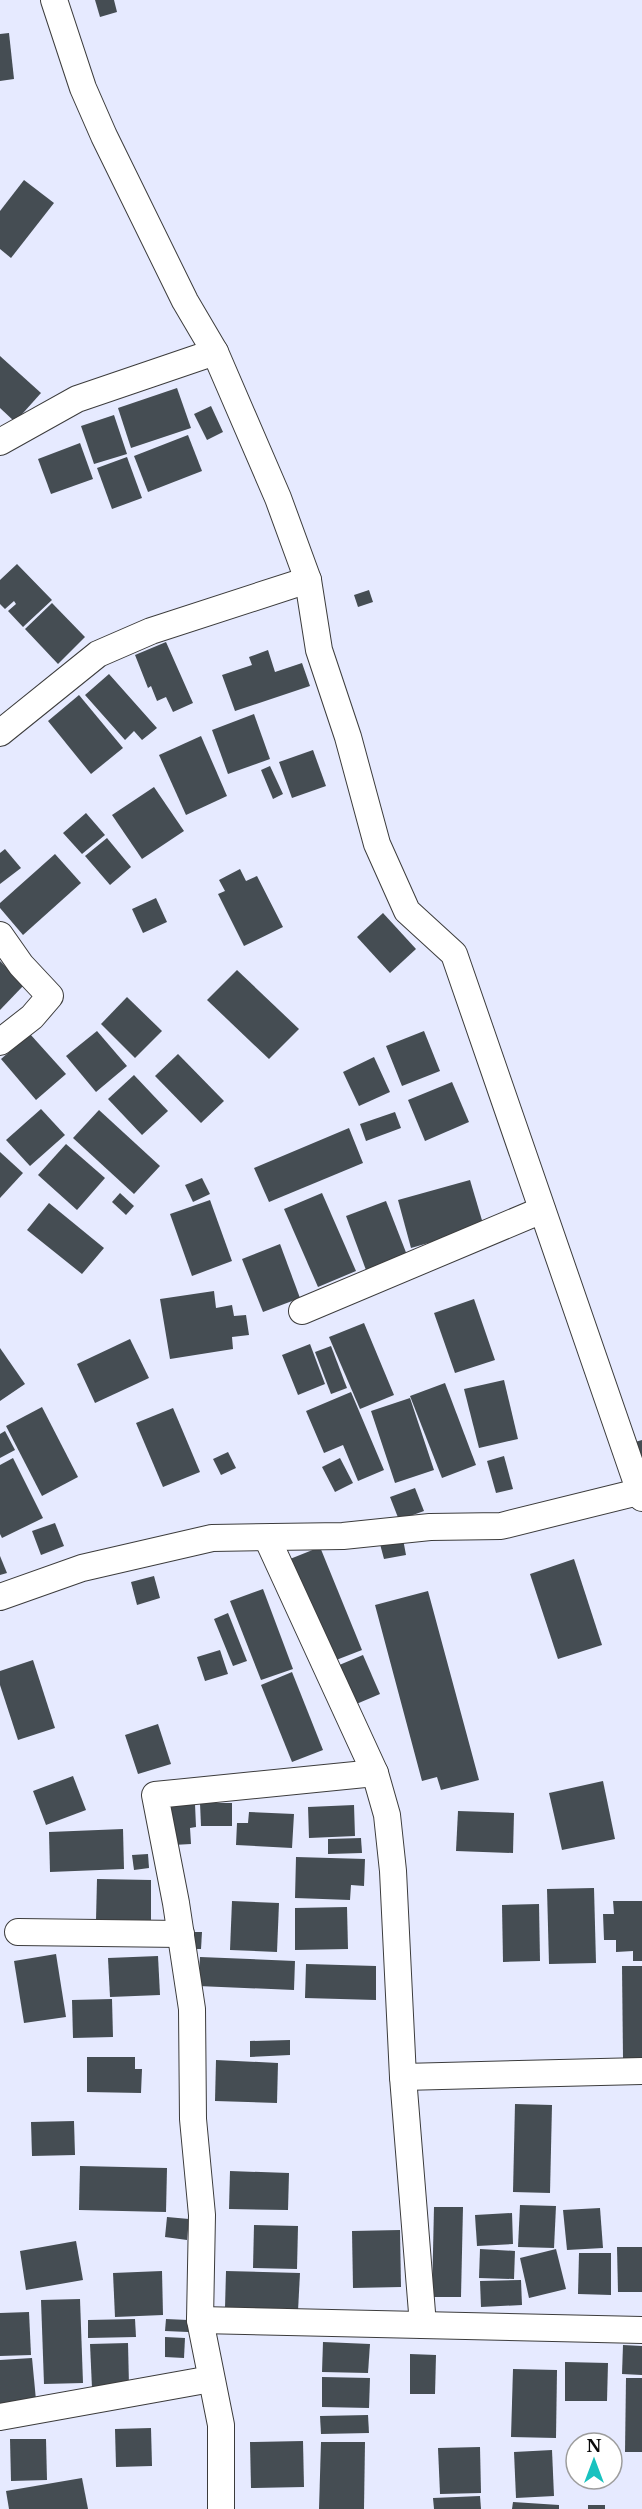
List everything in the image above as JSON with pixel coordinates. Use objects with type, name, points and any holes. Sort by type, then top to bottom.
[{"type":"street","points":[[0,1597],[82,1568],[212,1538],[344,1536],[430,1527],[501,1526],[641,1494],[454,954],[407,911],[377,844],[348,737],[319,650],[308,580],[278,498],[215,352],[185,301],[104,136],[83,88],[54,0]]},
{"type":"street","points":[[0,442],[77,399],[215,352]]},
{"type":"street","points":[[0,733],[98,654],[161,627],[308,580]]},
{"type":"street","points":[[0,935],[21,965],[50,996],[32,1017],[0,1042]]},
{"type":"street","points":[[302,1311],[542,1210]]},
{"type":"street","points":[[267,1538],[375,1773],[387,1815],[393,1871],[403,2077],[423,2325]]},
{"type":"street","points":[[221,2509],[220,2425],[200,2320],[202,2215],[193,2119],[192,2009],[181,1934],[155,1795],[375,1773]]},
{"type":"street","points":[[18,1932],[181,1934]]},
{"type":"street","points":[[403,2077],[642,2071]]},
{"type":"street","points":[[200,2320],[642,2330]]},
{"type":"street","points":[[0,2417],[212,2379]]},
{"type":"building","points":[[95,0],[114,0],[117,12],[100,17]]},
{"type":"building","points":[[9,33],[14,79],[0,81],[0,34]]},
{"type":"building","points":[[24,180],[54,203],[11,258],[0,249],[0,211]]},
{"type":"building","points":[[0,356],[41,393],[15,422],[0,408]]},
{"type":"building","points":[[177,388],[191,428],[131,448],[118,408]]},
{"type":"building","points":[[211,406],[223,432],[207,440],[194,414]]},
{"type":"building","points":[[114,415],[127,454],[94,464],[81,426]]},
{"type":"building","points":[[188,435],[202,471],[148,492],[134,456]]},
{"type":"building","points":[[80,443],[93,479],[51,494],[38,459]]},
{"type":"building","points":[[127,457],[142,498],[112,509],[97,468]]},
{"type":"building","points":[[17,564],[52,600],[23,627],[8,611],[16,604],[14,601],[5,609],[0,604],[0,580]]},
{"type":"building","points":[[369,590],[373,602],[358,607],[354,595]]},
{"type":"building","points":[[52,603],[85,637],[58,664],[25,629]]},
{"type":"building","points":[[166,642],[193,703],[173,712],[166,697],[157,701],[151,686],[148,688],[135,655]]},
{"type":"building","points":[[268,650],[275,672],[302,663],[310,686],[235,711],[222,675],[252,665],[249,657]]},
{"type":"building","points":[[109,674],[157,728],[142,740],[134,731],[125,740],[85,695]]},
{"type":"building","points":[[79,695],[123,748],[91,774],[48,721]]},
{"type":"building","points":[[254,714],[270,759],[228,774],[212,730]]},
{"type":"building","points":[[201,736],[227,796],[186,815],[159,755]]},
{"type":"building","points":[[313,750],[326,786],[292,798],[279,762]]},
{"type":"building","points":[[270,766],[283,794],[273,799],[261,770]]},
{"type":"building","points":[[154,787],[184,831],[142,859],[112,815]]},
{"type":"building","points":[[86,813],[105,835],[82,854],[63,833]]},
{"type":"building","points":[[107,838],[131,867],[110,885],[85,856]]},
{"type":"building","points":[[5,849],[21,868],[0,884],[0,853]]},
{"type":"building","points":[[55,854],[81,883],[23,935],[0,908],[0,903]]},
{"type":"building","points":[[240,869],[246,881],[257,876],[283,927],[244,946],[218,894],[225,891],[219,880]]},
{"type":"building","points":[[156,898],[167,922],[143,933],[132,909]]},
{"type":"building","points":[[383,913],[416,949],[390,973],[357,937]]},
{"type":"building","points":[[0,961],[24,985],[0,1010]]},
{"type":"building","points":[[237,970],[299,1029],[269,1059],[207,1000]]},
{"type":"building","points":[[127,997],[162,1031],[135,1058],[101,1024]]},
{"type":"building","points":[[97,1031],[127,1066],[96,1092],[66,1056]]},
{"type":"building","points":[[424,1031],[440,1071],[402,1086],[386,1046]]},
{"type":"building","points":[[30,1034],[66,1074],[36,1100],[1,1059]]},
{"type":"building","points":[[178,1054],[224,1101],[201,1123],[155,1076]]},
{"type":"building","points":[[374,1057],[390,1092],[359,1106],[343,1072]]},
{"type":"building","points":[[134,1075],[168,1111],[142,1135],[108,1099]]},
{"type":"building","points":[[452,1082],[469,1122],[425,1141],[408,1100]]},
{"type":"building","points":[[41,1109],[65,1135],[30,1166],[6,1140]]},
{"type":"building","points":[[99,1110],[160,1166],[134,1194],[73,1138]]},
{"type":"building","points":[[395,1112],[401,1128],[366,1141],[360,1124]]},
{"type":"building","points":[[349,1128],[363,1163],[269,1202],[254,1168]]},
{"type":"building","points":[[66,1144],[105,1178],[77,1210],[38,1175]]},
{"type":"building","points":[[0,1152],[23,1173],[0,1198]]},
{"type":"building","points":[[202,1178],[210,1194],[193,1202],[185,1185]]},
{"type":"building","points":[[470,1180],[484,1227],[411,1248],[398,1200]]},
{"type":"building","points":[[120,1193],[134,1206],[126,1215],[112,1202]]},
{"type":"building","points":[[322,1193],[356,1271],[318,1287],[284,1209]]},
{"type":"building","points":[[210,1200],[232,1261],[192,1276],[170,1214]]},
{"type":"building","points":[[386,1201],[407,1255],[366,1270],[346,1216]]},
{"type":"building","points":[[49,1203],[104,1248],[82,1274],[27,1230]]},
{"type":"building","points":[[280,1244],[300,1298],[263,1312],[242,1259]]},
{"type":"building","points":[[214,1291],[216,1308],[232,1305],[234,1316],[246,1315],[249,1335],[232,1337],[233,1349],[170,1359],[160,1299]]},
{"type":"building","points":[[474,1299],[495,1360],[455,1373],[434,1313]]},
{"type":"building","points":[[364,1323],[394,1395],[360,1409],[329,1337]]},
{"type":"building","points":[[130,1339],[149,1378],[95,1403],[77,1364]]},
{"type":"building","points":[[310,1344],[325,1384],[298,1395],[282,1355]]},
{"type":"building","points":[[331,1346],[347,1388],[331,1394],[315,1352]]},
{"type":"building","points":[[0,1348],[25,1384],[0,1401]]},
{"type":"building","points":[[504,1380],[518,1439],[479,1448],[464,1389]]},
{"type":"building","points":[[445,1383],[476,1465],[442,1478],[410,1396]]},
{"type":"building","points":[[351,1392],[384,1470],[358,1481],[343,1445],[324,1453],[306,1411]]},
{"type":"building","points":[[410,1398],[434,1470],[395,1483],[371,1411]]},
{"type":"building","points":[[42,1407],[78,1477],[42,1496],[6,1426]]},
{"type":"building","points":[[173,1408],[200,1472],[163,1487],[136,1423]]},
{"type":"building","points":[[5,1431],[15,1450],[0,1458],[0,1434]]},
{"type":"building","points":[[642,1440],[642,1465],[635,1442]]},
{"type":"building","points":[[228,1452],[236,1468],[221,1475],[213,1459]]},
{"type":"building","points":[[504,1456],[513,1489],[496,1493],[487,1461]]},
{"type":"building","points":[[13,1458],[43,1518],[2,1538],[0,1534],[0,1465]]},
{"type":"building","points":[[340,1458],[353,1483],[335,1492],[322,1467]]},
{"type":"building","points":[[415,1488],[424,1511],[399,1520],[390,1497]]},
{"type":"building","points":[[55,1523],[64,1546],[41,1555],[32,1531]]},
{"type":"building","points":[[403,1539],[406,1555],[384,1559],[380,1544]]},
{"type":"building","points":[[320,1547],[362,1650],[331,1662],[290,1559]]},
{"type":"building","points":[[0,1556],[7,1573],[0,1575]]},
{"type":"building","points":[[574,1559],[602,1645],[558,1659],[530,1574]]},
{"type":"building","points":[[154,1576],[160,1598],[137,1605],[131,1582]]},
{"type":"building","points":[[263,1589],[293,1669],[261,1680],[230,1601]]},
{"type":"building","points":[[428,1591],[479,1780],[441,1790],[437,1777],[422,1781],[375,1605]]},
{"type":"building","points":[[228,1613],[247,1661],[233,1666],[214,1619]]},
{"type":"building","points":[[220,1650],[228,1674],[205,1681],[197,1657]]},
{"type":"building","points":[[363,1655],[380,1694],[354,1705],[337,1666]]},
{"type":"building","points":[[33,1660],[55,1728],[18,1740],[0,1685],[0,1671]]},
{"type":"building","points":[[292,1672],[323,1750],[292,1762],[261,1685]]},
{"type":"building","points":[[158,1724],[171,1764],[138,1774],[125,1735]]},
{"type":"building","points":[[73,1776],[86,1810],[46,1825],[33,1791]]},
{"type":"building","points":[[603,1781],[615,1839],[562,1850],[549,1793]]},
{"type":"building","points":[[200,1803],[232,1803],[232,1826],[201,1826]]},
{"type":"building","points":[[195,1804],[196,1827],[190,1828],[191,1844],[173,1845],[171,1805]]},
{"type":"building","points":[[354,1805],[355,1836],[309,1838],[308,1807]]},
{"type":"building","points":[[458,1811],[514,1813],[513,1853],[456,1851]]},
{"type":"building","points":[[249,1812],[294,1814],[292,1848],[236,1845],[237,1823],[248,1823]]},
{"type":"building","points":[[123,1829],[124,1869],[50,1872],[49,1832]]},
{"type":"building","points":[[361,1838],[362,1853],[328,1854],[328,1839]]},
{"type":"building","points":[[148,1854],[149,1868],[134,1870],[132,1855]]},
{"type":"building","points":[[296,1857],[365,1859],[364,1886],[351,1885],[350,1900],[295,1898]]},
{"type":"building","points":[[97,1879],[151,1880],[151,1922],[96,1920]]},
{"type":"building","points":[[594,1888],[596,1963],[549,1964],[547,1889]]},
{"type":"building","points":[[232,1901],[279,1903],[277,1952],[230,1950]]},
{"type":"building","points":[[613,1901],[642,1901],[642,1961],[633,1961],[633,1951],[616,1952],[616,1940],[604,1940],[603,1914],[614,1914]]},
{"type":"building","points":[[539,1904],[540,1961],[503,1962],[502,1905]]},
{"type":"building","points":[[347,1907],[348,1949],[295,1950],[295,1908]]},
{"type":"building","points":[[189,1932],[202,1932],[201,1949],[188,1949]]},
{"type":"building","points":[[56,1954],[66,2017],[24,2023],[14,1961]]},
{"type":"building","points":[[158,1956],[160,1995],[110,1997],[108,1958]]},
{"type":"building","points":[[200,1957],[295,1961],[294,1990],[198,1986]]},
{"type":"building","points":[[306,1964],[376,1966],[376,2000],[305,1998]]},
{"type":"building","points":[[622,1966],[642,1966],[642,2058],[623,2058]]},
{"type":"building","points":[[112,1999],[113,2037],[73,2038],[72,2000]]},
{"type":"building","points":[[290,2040],[290,2055],[250,2057],[250,2041]]},
{"type":"building","points":[[87,2057],[135,2057],[135,2069],[142,2069],[141,2093],[87,2092]]},
{"type":"building","points":[[216,2060],[278,2063],[277,2103],[215,2101]]},
{"type":"building","points":[[515,2104],[552,2105],[550,2193],[513,2192]]},
{"type":"building","points":[[74,2121],[75,2155],[32,2156],[31,2122]]},
{"type":"building","points":[[80,2166],[167,2168],[166,2212],[79,2210]]},
{"type":"building","points":[[230,2171],[289,2173],[288,2210],[229,2209]]},
{"type":"building","points":[[520,2205],[556,2206],[554,2248],[518,2247]]},
{"type":"building","points":[[434,2207],[463,2207],[461,2297],[432,2297]]},
{"type":"building","points":[[600,2208],[603,2248],[567,2250],[563,2210]]},
{"type":"building","points":[[512,2213],[513,2244],[477,2246],[475,2215]]},
{"type":"building","points":[[167,2217],[189,2219],[187,2240],[165,2237]]},
{"type":"building","points":[[254,2225],[298,2226],[297,2269],[253,2268]]},
{"type":"building","points":[[400,2230],[401,2287],[353,2288],[352,2231]]},
{"type":"building","points":[[76,2241],[83,2280],[26,2290],[20,2251]]},
{"type":"building","points":[[617,2247],[642,2247],[642,2292],[618,2292]]},
{"type":"building","points":[[480,2249],[515,2251],[514,2279],[479,2278]]},
{"type":"building","points":[[556,2249],[566,2289],[529,2298],[520,2258]]},
{"type":"building","points":[[579,2253],[611,2253],[611,2295],[578,2294]]},
{"type":"building","points":[[162,2271],[163,2315],[115,2317],[113,2273]]},
{"type":"building","points":[[226,2271],[300,2273],[298,2311],[225,2308]]},
{"type":"building","points":[[521,2280],[522,2305],[481,2307],[480,2281]]},
{"type":"building","points":[[80,2299],[83,2383],[44,2384],[41,2300]]},
{"type":"building","points":[[29,2312],[31,2355],[0,2356],[0,2313]]},
{"type":"building","points":[[135,2319],[136,2337],[88,2338],[88,2320]]},
{"type":"building","points":[[166,2319],[188,2320],[188,2332],[165,2331]]},
{"type":"building","points":[[165,2337],[185,2338],[184,2358],[165,2357]]},
{"type":"building","points":[[323,2342],[370,2344],[368,2373],[322,2372]]},
{"type":"building","points":[[128,2343],[129,2386],[92,2388],[90,2344]]},
{"type":"building","points":[[623,2345],[642,2346],[642,2375],[622,2374]]},
{"type":"building","points":[[410,2354],[436,2355],[435,2394],[410,2394]]},
{"type":"building","points":[[32,2358],[36,2400],[0,2404],[0,2360]]},
{"type":"building","points":[[565,2362],[608,2363],[607,2401],[565,2401]]},
{"type":"building","points":[[513,2369],[557,2370],[556,2438],[511,2437]]},
{"type":"building","points":[[322,2377],[370,2378],[369,2408],[322,2407]]},
{"type":"building","points":[[626,2378],[642,2378],[642,2452],[625,2452]]},
{"type":"building","points":[[368,2415],[369,2433],[321,2434],[320,2416]]},
{"type":"building","points":[[151,2428],[152,2466],[116,2467],[115,2429]]},
{"type":"building","points":[[10,2439],[46,2439],[47,2480],[11,2481]]},
{"type":"building","points":[[303,2441],[304,2487],[251,2488],[250,2442]]},
{"type":"building","points":[[321,2442],[365,2442],[364,2509],[319,2509]]},
{"type":"building","points":[[480,2447],[481,2493],[440,2494],[438,2448]]},
{"type":"building","points":[[552,2450],[554,2496],[516,2498],[514,2452]]},
{"type":"building","points":[[82,2478],[88,2509],[9,2509],[6,2491]]},
{"type":"building","points":[[480,2496],[481,2509],[434,2509],[433,2498]]},
{"type":"building","points":[[513,2502],[559,2505],[559,2509],[512,2509]]},
{"type":"building","points":[[588,2505],[605,2505],[605,2509],[588,2509]]}]
